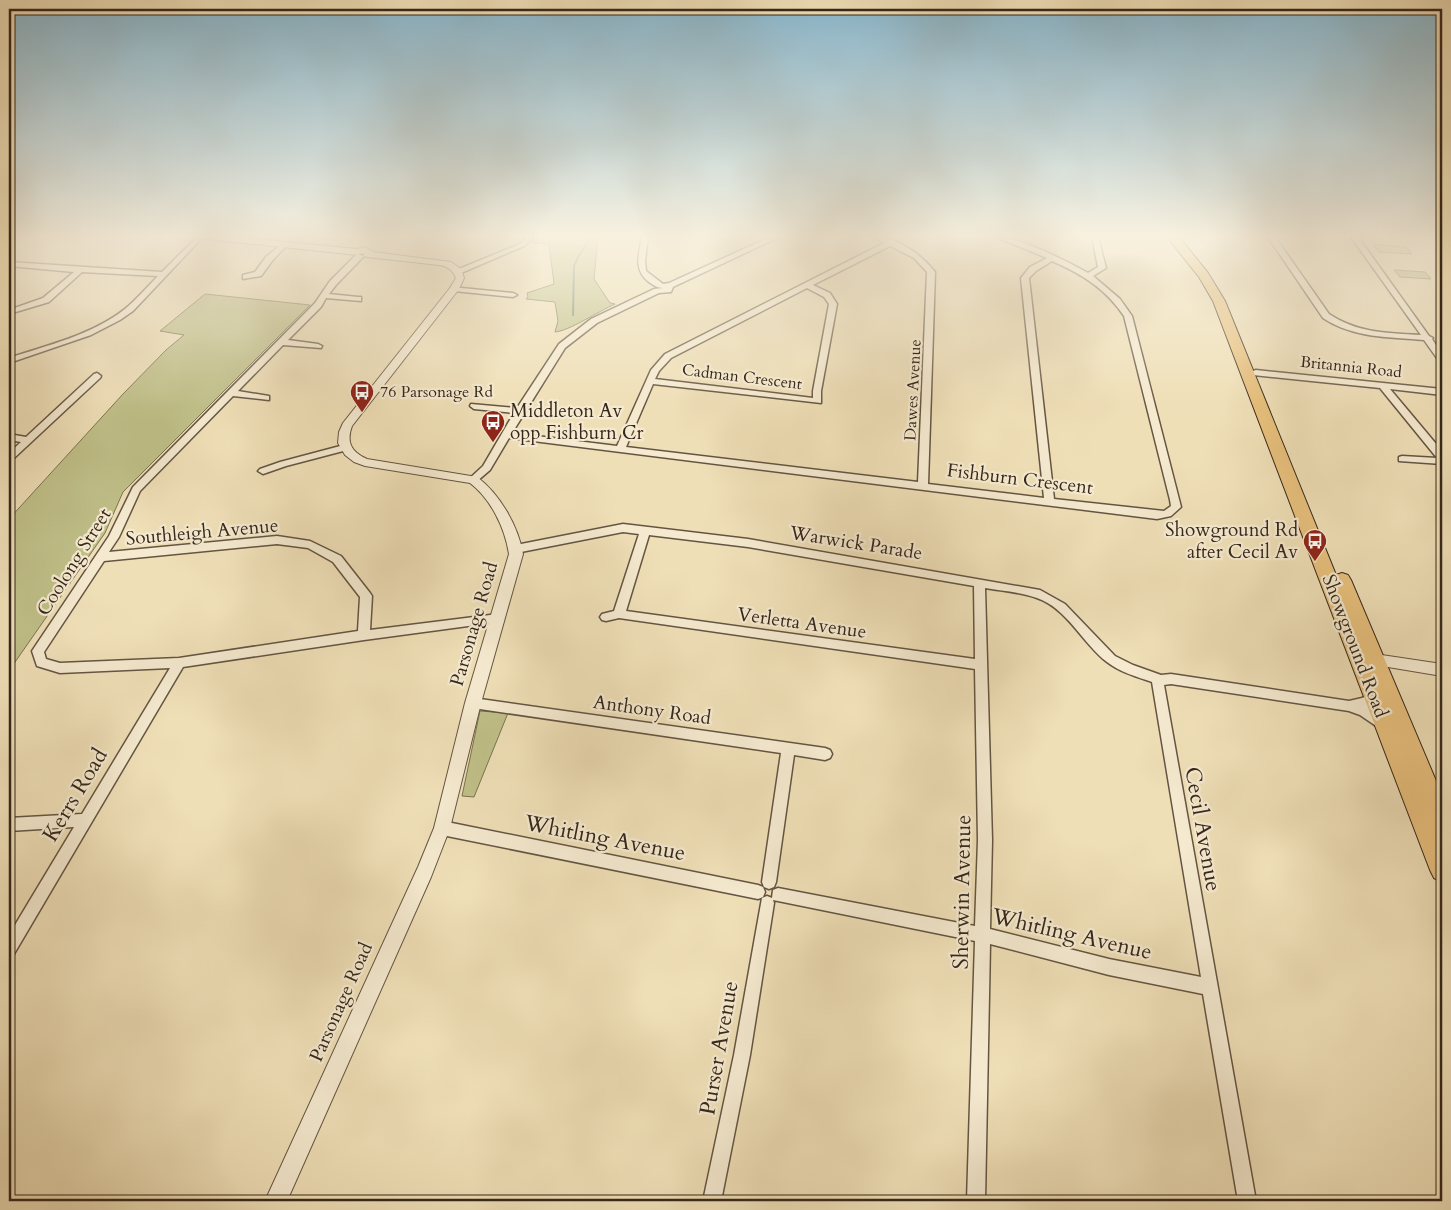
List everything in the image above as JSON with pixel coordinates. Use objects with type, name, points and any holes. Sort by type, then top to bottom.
[{"type":"main road","name":"Showground Road","points":[[1214,293],[1300,504],[1366,659],[1442,822]]},
{"type":"main road","name":"Showground Road","points":[[1222,293],[1256,373],[1366,659],[1374,698],[1442,870]]},
{"type":"street","points":[[9,312],[46,300],[53,293]]},
{"type":"street","points":[[9,361],[110,323],[130,309],[145,293]]},
{"type":"street","name":"Coolong Street","points":[[326,293],[318,305],[136,490],[118,530],[38,651],[41,663],[60,668],[179,664],[364,635],[498,618]]},
{"type":"street","points":[[450,293],[347,425],[342,440],[344,448],[352,456],[365,462],[473,480],[487,468],[558,351],[579,330],[610,312],[650,293]]},
{"type":"street","points":[[498,293],[513,295]]},
{"type":"street","points":[[621,448],[658,364],[668,356],[790,293]]},
{"type":"street","name":"Cadman Crescent","points":[[650,381],[818,401],[817,391],[834,307],[832,300],[824,293]]},
{"type":"street","name":"Dawes Avenue","points":[[923,485],[930,293]]},
{"type":"street","points":[[1027,293],[1049,500]]},
{"type":"street","name":"Fishburn Crescent","points":[[506,434],[1049,500],[1164,516],[1176,508],[1128,316],[1117,299],[1110,293]]},
{"type":"street","points":[[1312,293],[1331,320],[1343,327],[1359,331],[1429,338]]},
{"type":"street","points":[[1396,293],[1442,359]]},
{"type":"street","points":[[324,296],[358,299]]},
{"type":"street","points":[[282,342],[318,346]]},
{"type":"street","name":"Britannia Road","points":[[1256,373],[1442,392]]},
{"type":"street","points":[[9,458],[97,376]]},
{"type":"street","points":[[1384,386],[1442,459]]},
{"type":"street","points":[[232,393],[266,398]]},
{"type":"street","points":[[474,406],[520,411]]},
{"type":"street","points":[[9,437],[27,440]]},
{"type":"street","points":[[263,471],[278,464],[323,455],[344,448]]},
{"type":"street","points":[[1402,459],[1442,459]]},
{"type":"street","name":"Parsonage Road","points":[[276,1201],[425,871],[442,828],[473,703],[516,559],[516,548],[496,506],[486,491],[473,480]]},
{"type":"street","name":"Warwick Parade","points":[[516,548],[623,528],[748,543],[1040,594],[1065,610],[1111,658],[1124,666],[1160,680]]},
{"type":"street","points":[[619,614],[645,531]]},
{"type":"street","name":"Southleigh Avenue","points":[[101,557],[277,540],[310,545],[337,558],[366,596],[364,635]]},
{"type":"street","name":"Sherwin Avenue","points":[[976,1201],[985,840],[979,582]]},
{"type":"street","name":"Verletta Avenue","points":[[606,617],[619,614],[980,665]]},
{"type":"street","points":[[1366,659],[1442,670]]},
{"type":"street","name":"Kerrs Road","points":[[9,950],[179,664]]},
{"type":"street","points":[[1160,680],[1171,678],[1349,706],[1373,717],[1388,732]]},
{"type":"street","name":"Cecil Avenue","points":[[1160,680],[1158,683],[1158,693],[1246,1201]]},
{"type":"street","points":[[1349,706],[1364,703],[1374,698]]},
{"type":"street","name":"Anthony Road","points":[[473,703],[825,754]]},
{"type":"street","name":"Purser Avenue","points":[[712,1201],[742,1055],[768,893],[788,749]]},
{"type":"street","points":[[9,824],[85,820]]},
{"type":"street","name":"Whitling Avenue","points":[[442,828],[982,936],[1109,967],[1209,988]]},
{"type":"green space","points":[[527,293],[604,293],[610,303],[615,304],[576,325],[555,332],[558,321],[555,302],[526,299],[528,297]]},
{"type":"green space","points":[[205,294],[310,305],[123,492],[105,533],[13,665],[9,665],[9,519],[123,394],[166,350],[184,335],[160,331]]},
{"type":"green space","points":[[480,711],[508,713],[474,797],[462,796]]},
{"type":"waterway","points":[[573,293],[573,315]]},
{"type":"place","name":"76 Parsonage Rd","points":[[362,413]]},
{"type":"place","name":"Middleton Av opp Fishburn Cr","points":[[493,443]]},
{"type":"place","name":"Showground Rd after Cecil Av","points":[[1315,562]]}]
